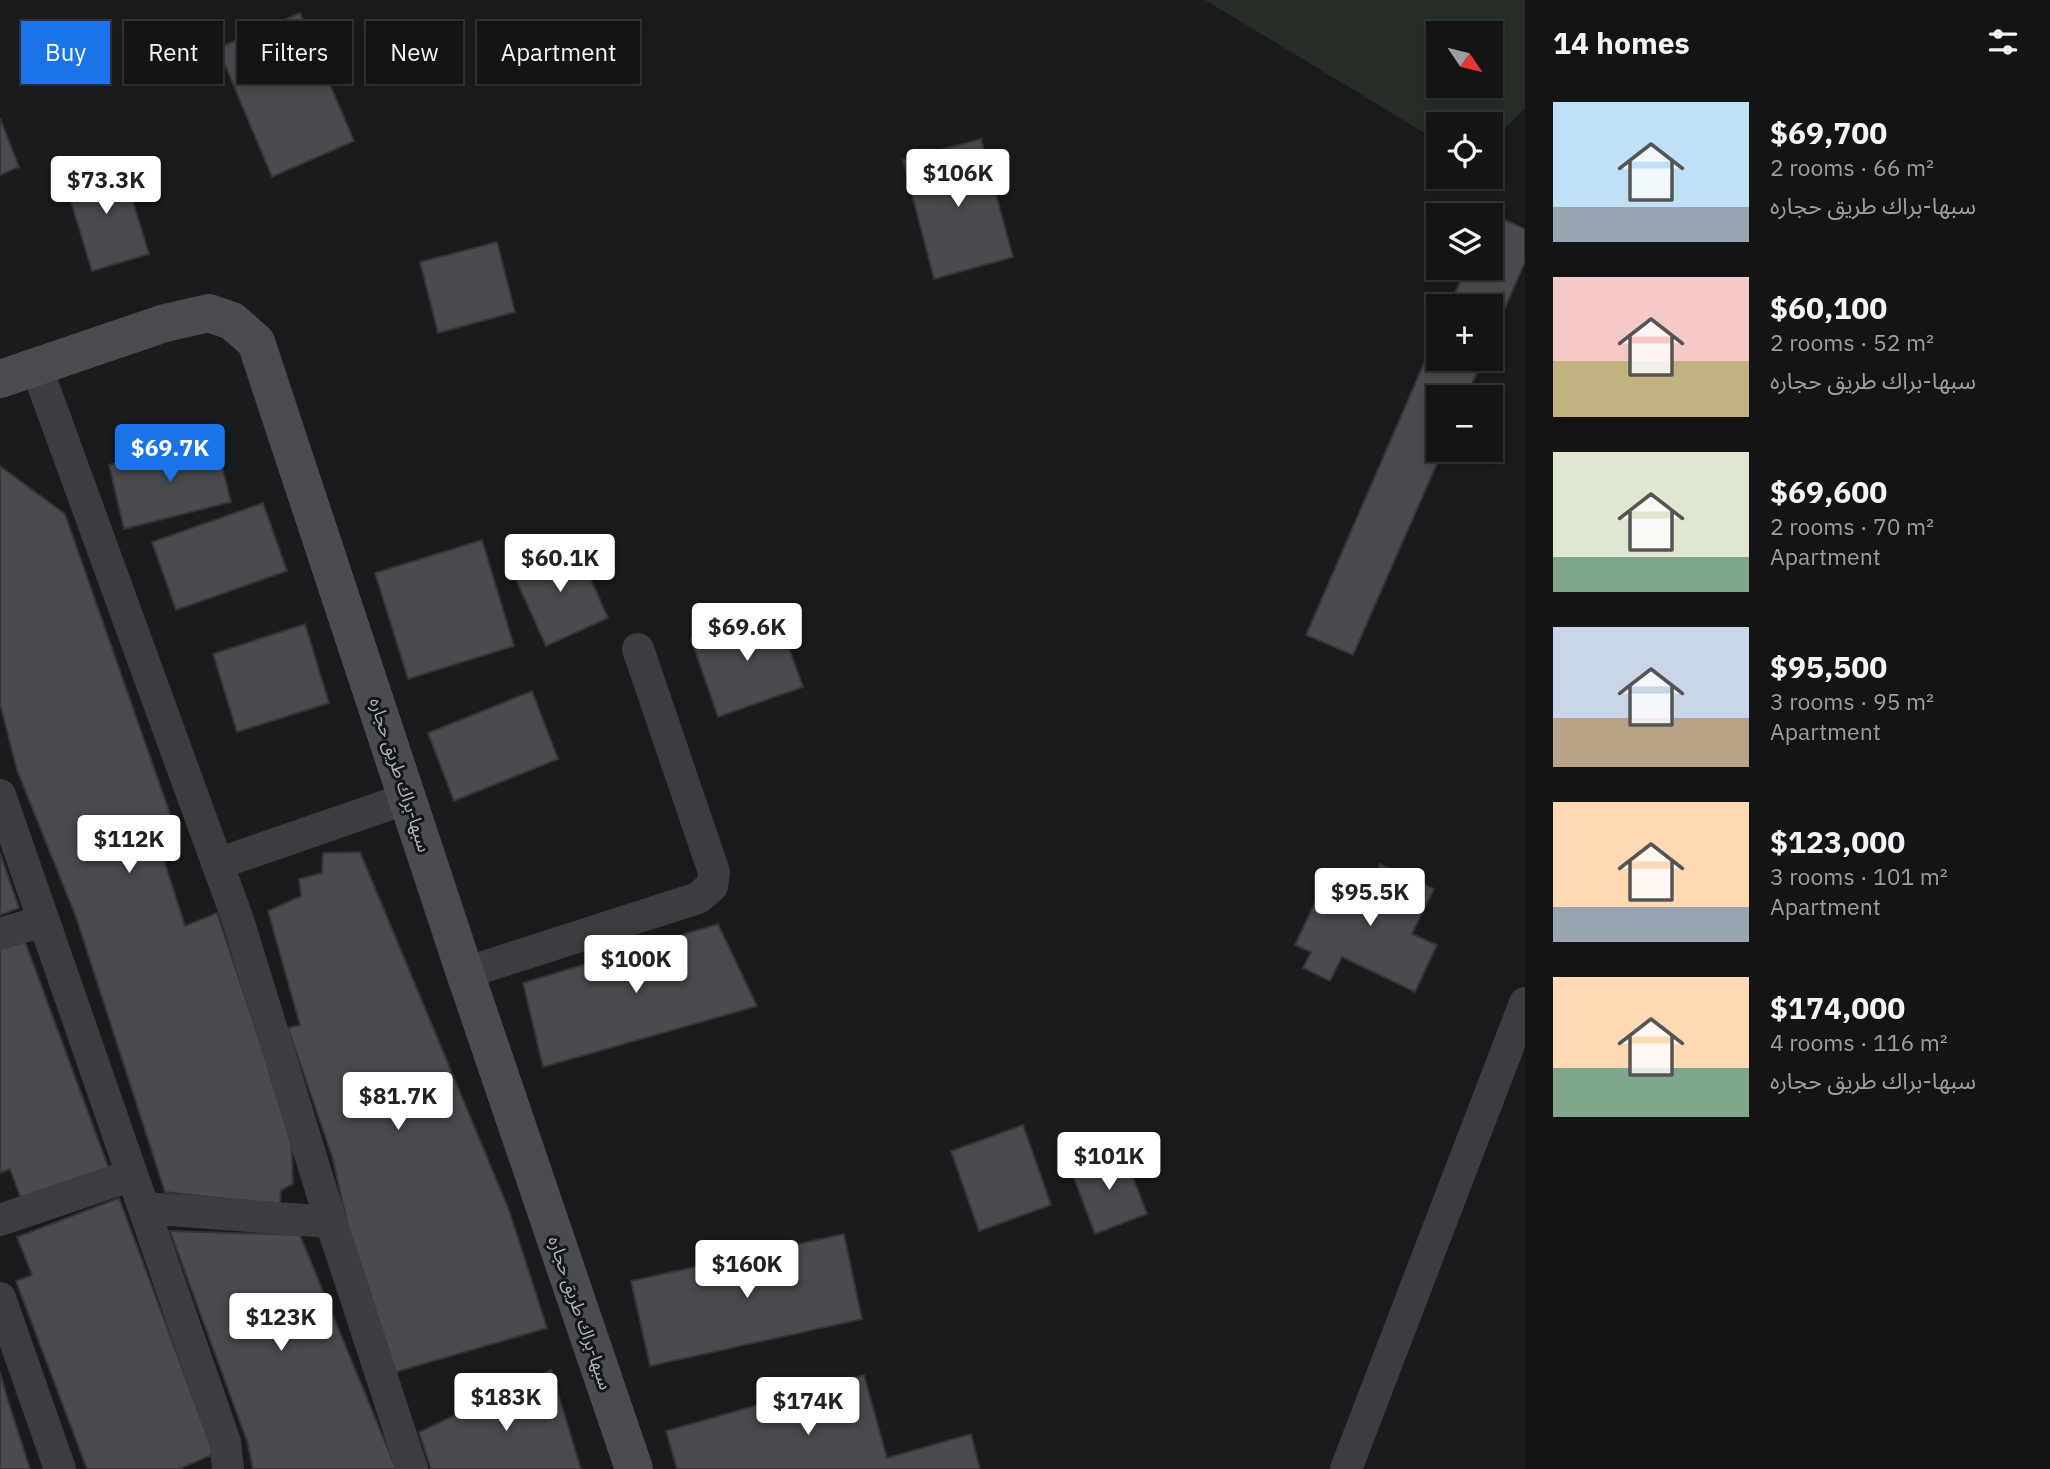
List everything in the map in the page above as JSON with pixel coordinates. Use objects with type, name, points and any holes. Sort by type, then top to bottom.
[{"type":"main road","name":"سبها-براك طريق حجاره","points":[[0,379],[165,323],[209,313],[232,321],[256,342],[465,973],[634,1469]]},
{"type":"street","points":[[36,366],[246,944],[331,1222],[412,1469]]},
{"type":"street","points":[[465,973],[698,898],[712,886],[714,872],[638,649]]},
{"type":"street","points":[[0,796],[225,1442],[228,1469]]},
{"type":"street","points":[[217,864],[408,798]]},
{"type":"street","points":[[0,934],[43,921]]},
{"type":"street","points":[[1346,1469],[1525,1003]]},
{"type":"street","points":[[0,1220],[132,1175]]},
{"type":"street","points":[[144,1208],[331,1222]]},
{"type":"street","points":[[0,1298],[60,1469]]},
{"type":"shaded area","points":[[1205,0],[1525,0],[1525,108],[1503,130],[1503,112],[1426,112],[1426,134]]},
{"type":"building","points":[[300,13],[303,21],[281,21]]},
{"type":"building","points":[[237,40],[237,84],[330,84],[354,141],[272,177],[223,60],[223,46]]},
{"type":"building","points":[[0,118],[19,167],[0,175]]},
{"type":"building","points":[[981,139],[1013,257],[934,279],[903,160]]},
{"type":"building","points":[[121,162],[149,254],[92,271],[64,179]]},
{"type":"building","points":[[1503,219],[1525,229],[1525,262],[1503,312],[1503,294],[1454,294],[1461,280],[1503,280]]},
{"type":"building","points":[[497,242],[515,312],[438,333],[420,262]]},
{"type":"building","points":[[1426,359],[1426,371],[1478,371],[1471,385],[1426,385],[1426,462],[1438,462],[1353,655],[1306,635]]},
{"type":"building","points":[[215,438],[231,502],[124,529],[109,465]]},
{"type":"building","points":[[0,466],[65,514],[175,828],[156,835],[185,926],[217,913],[291,1134],[293,1184],[281,1190],[280,1205],[165,1192],[76,917],[17,770],[0,704]]},
{"type":"building","points":[[263,503],[287,571],[176,610],[152,542]]},
{"type":"building","points":[[482,540],[514,646],[408,679],[375,573]]},
{"type":"building","points":[[575,543],[608,618],[546,646],[512,571]]},
{"type":"building","points":[[775,609],[803,687],[718,717],[691,639]]},
{"type":"building","points":[[305,624],[329,703],[237,732],[213,654]]},
{"type":"building","points":[[532,691],[558,759],[454,801],[428,733]]},
{"type":"building","points":[[360,852],[509,1210],[547,1328],[382,1376],[332,1156],[288,1028],[300,1025],[268,911],[301,896],[299,879],[322,873],[323,853]]},
{"type":"building","points":[[0,853],[19,908],[0,915]]},
{"type":"building","points":[[1380,864],[1434,889],[1412,934],[1437,945],[1415,992],[1342,957],[1330,981],[1303,968],[1311,952],[1295,945],[1329,873],[1367,891]]},
{"type":"building","points":[[718,924],[757,1006],[543,1067],[523,983]]},
{"type":"building","points":[[23,936],[109,1169],[22,1201],[10,1169],[0,1173],[0,944]]},
{"type":"building","points":[[1023,1125],[1051,1205],[979,1231],[951,1151]]},
{"type":"building","points":[[1123,1150],[1147,1214],[1095,1234],[1071,1170]]},
{"type":"building","points":[[119,1198],[214,1454],[179,1469],[87,1469],[16,1281],[32,1275],[17,1237]]},
{"type":"building","points":[[170,1231],[300,1235],[396,1469],[253,1469],[247,1441]]},
{"type":"building","points":[[844,1234],[862,1319],[650,1366],[631,1281]]},
{"type":"building","points":[[551,1370],[581,1469],[431,1469],[419,1432]]},
{"type":"building","points":[[0,1372],[6,1394],[30,1469],[0,1469]]},
{"type":"building","points":[[864,1375],[887,1458],[971,1434],[980,1469],[677,1469],[666,1431]]}]
